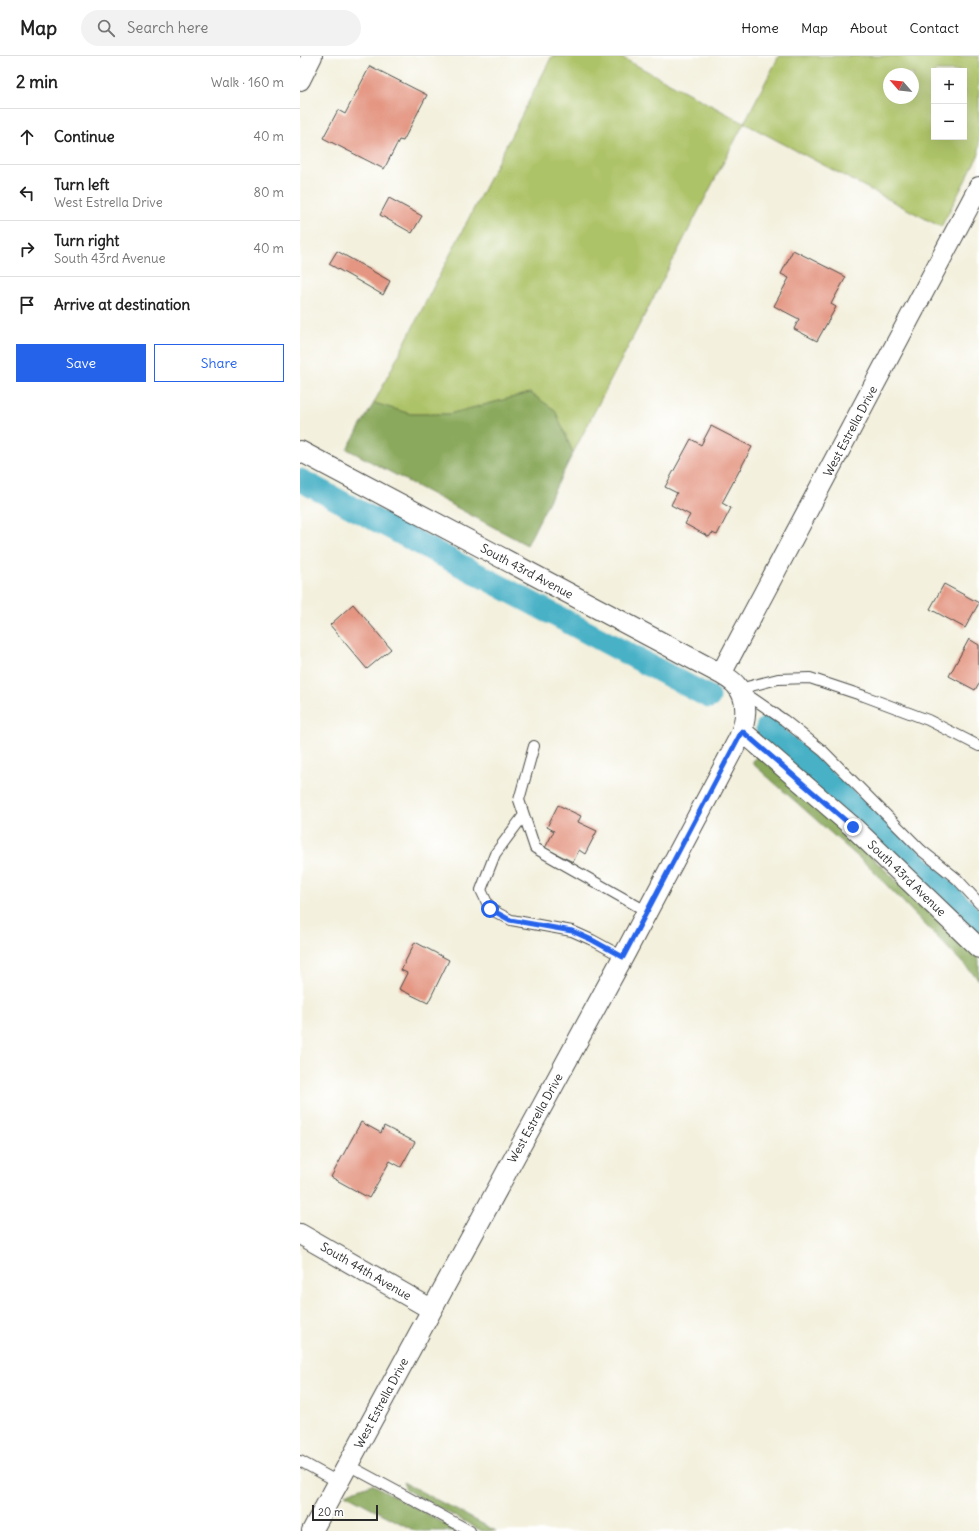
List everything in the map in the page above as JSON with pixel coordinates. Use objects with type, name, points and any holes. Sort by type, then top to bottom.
[{"type":"street","points":[[300,80],[312,56]]},
{"type":"street","name":"West Estrella Drive","points":[[721,674],[979,187]]},
{"type":"street","name":"South 43rd Avenue","points":[[300,451],[721,674],[732,681],[742,695]]},
{"type":"street","name":"West Estrella Drive","points":[[312,1531],[623,957],[742,731],[746,714],[742,695]]},
{"type":"street","name":"South 43rd Avenue","points":[[742,731],[853,827],[979,948]]},
{"type":"street","name":"South 44th Avenue","points":[[300,1234],[431,1309]]},
{"type":"lane","points":[[742,695],[778,679],[810,678],[928,720],[979,746]]},
{"type":"lane","points":[[742,695],[784,720],[823,751],[921,850],[957,879],[979,903]]},
{"type":"lane","points":[[534,746],[519,800],[534,848],[646,911]]},
{"type":"lane","points":[[524,815],[495,854],[481,890],[490,909],[510,920],[572,931],[623,957]]},
{"type":"lane","points":[[300,1461],[338,1482]]},
{"type":"lane","points":[[348,1465],[470,1531]]},
{"type":"green space","points":[[552,56],[619,56],[744,123],[573,453],[555,410],[530,393],[449,414],[411,414],[374,403]]},
{"type":"green space","points":[[779,56],[979,56],[979,154],[941,227],[744,123]]},
{"type":"green space","points":[[530,393],[555,410],[573,453],[527,545],[347,449],[374,403],[411,414],[449,414]]},
{"type":"green space","points":[[760,751],[977,957],[979,960],[979,980],[867,865],[752,763]]},
{"type":"green space","points":[[403,1482],[496,1531],[482,1531],[406,1490]]},
{"type":"green space","points":[[372,1484],[458,1531],[415,1531],[345,1494]]},
{"type":"building","points":[[370,66],[427,95],[403,141],[399,140],[384,169],[323,138],[338,110],[345,114]]},
{"type":"building","points":[[389,198],[422,216],[412,233],[380,215]]},
{"type":"building","points":[[793,250],[846,277],[831,304],[836,307],[817,341],[794,329],[799,319],[774,306],[789,278],[781,274]]},
{"type":"building","points":[[337,251],[390,281],[383,295],[329,264]]},
{"type":"building","points":[[711,426],[752,447],[722,503],[731,508],[717,535],[712,533],[709,537],[685,524],[690,515],[671,505],[677,493],[665,487],[691,439],[701,445]]},
{"type":"building","points":[[944,584],[979,603],[965,628],[930,609]]},
{"type":"building","points":[[353,604],[391,649],[367,669],[330,625]]},
{"type":"building","points":[[969,639],[979,645],[979,683],[975,690],[949,676]]},
{"type":"building","points":[[558,805],[581,816],[578,822],[597,831],[585,854],[579,850],[573,862],[545,848],[554,831],[547,827]]},
{"type":"building","points":[[415,942],[449,960],[428,1003],[399,989],[407,973],[401,970]]},
{"type":"building","points":[[361,1122],[381,1133],[384,1126],[415,1142],[401,1167],[390,1161],[369,1198],[331,1177]]},
{"type":"waterway","points":[[300,480],[709,697]]},
{"type":"waterway","points":[[767,728],[934,879],[979,925]]},
{"type":"route","points":[[490,909],[510,920],[572,931],[623,957],[742,731],[853,827]]}]
